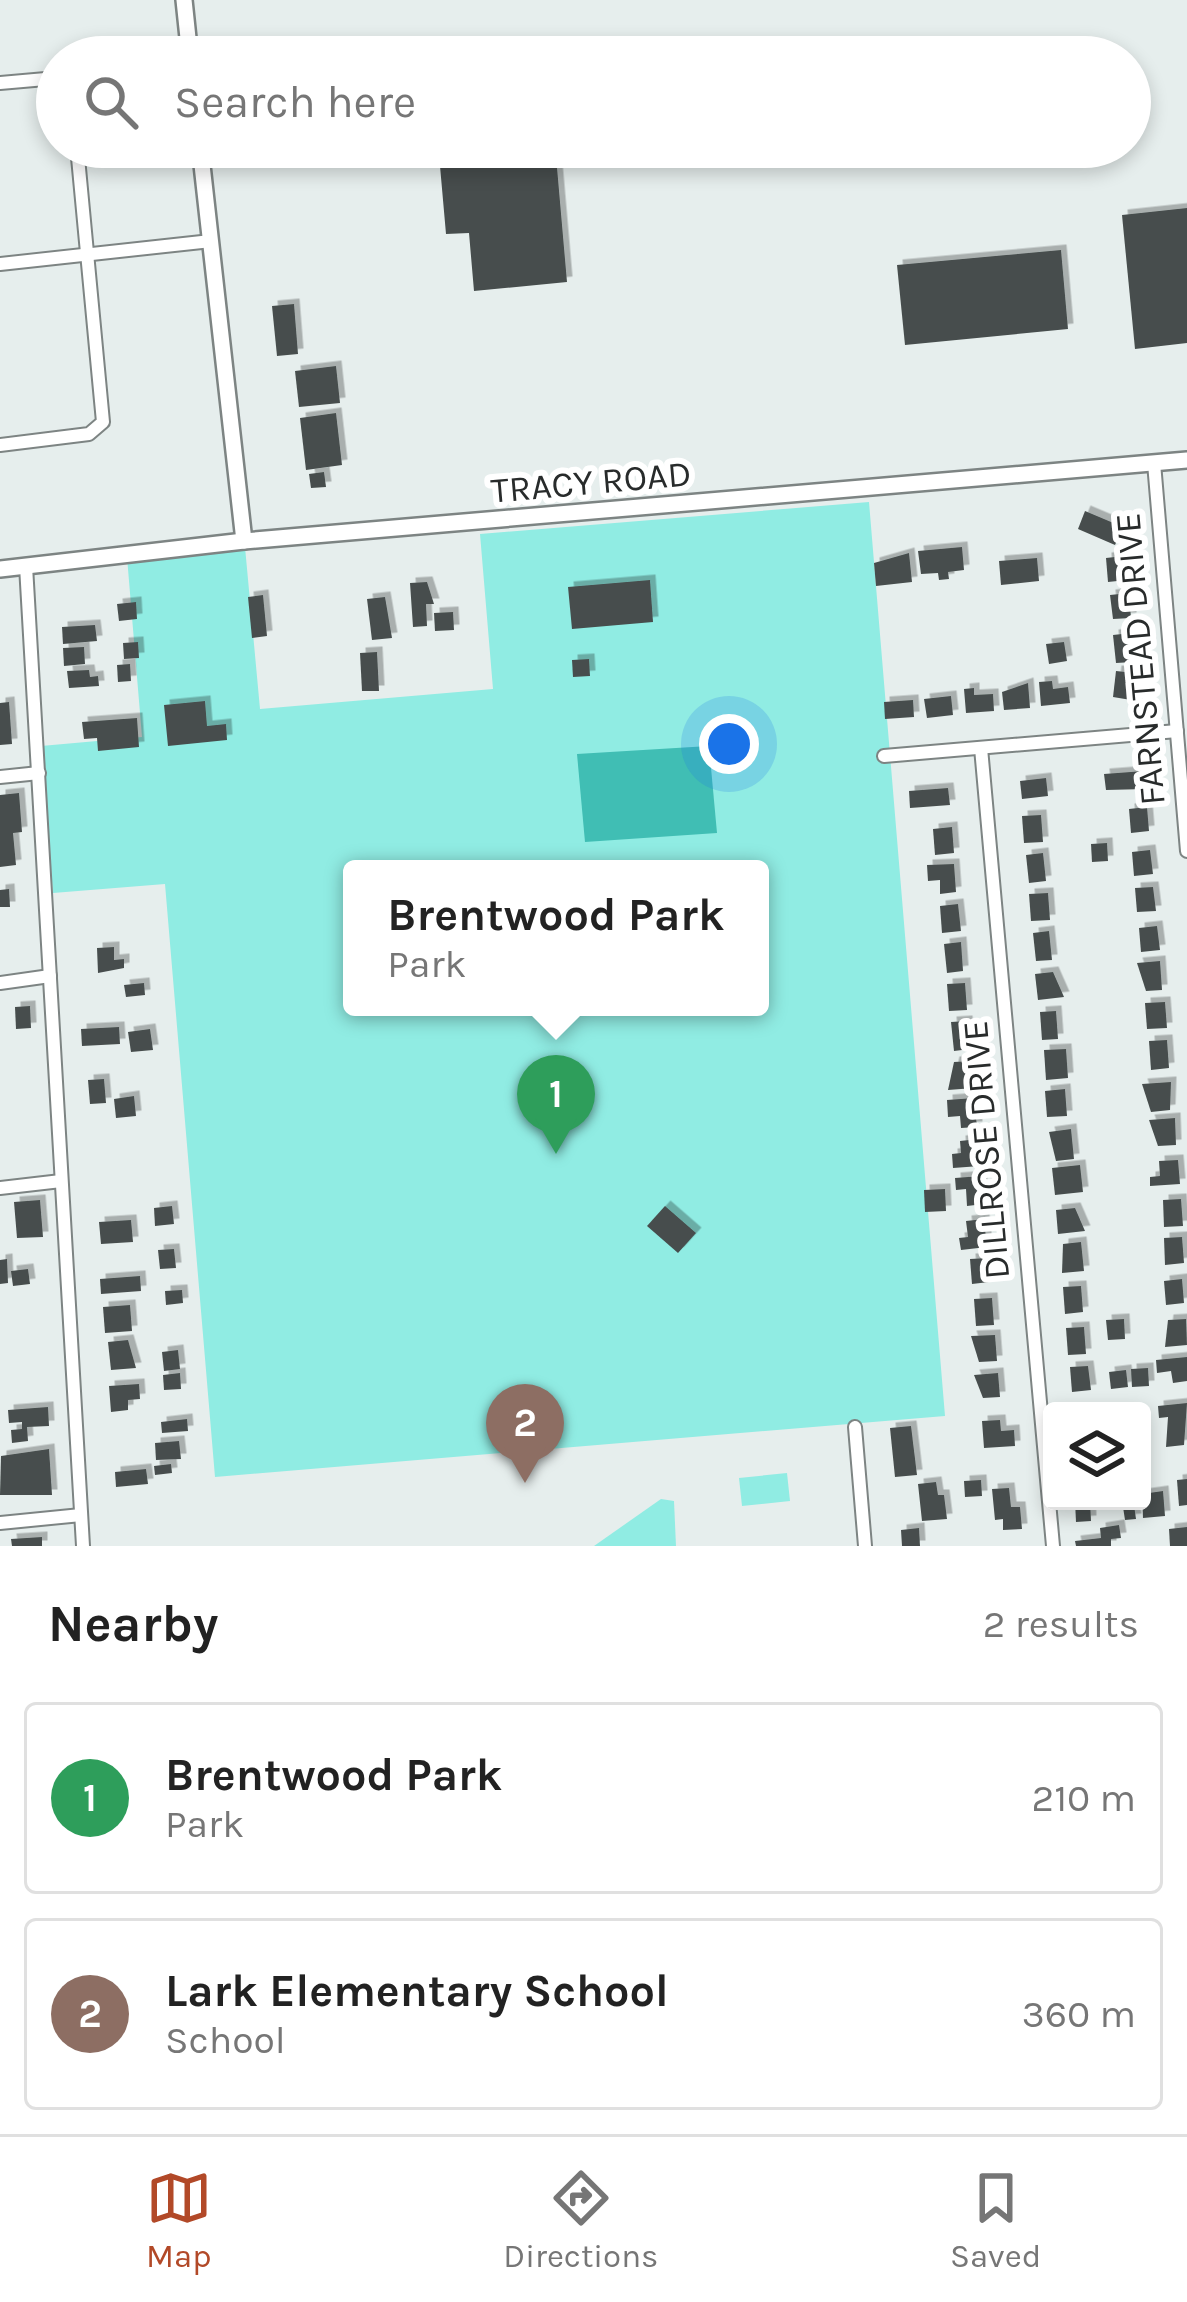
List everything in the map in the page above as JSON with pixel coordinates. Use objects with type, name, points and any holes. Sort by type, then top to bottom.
[{"type":"street","points":[[184,0],[188,36]]},
{"type":"street","points":[[0,82],[36,80]]},
{"type":"street","points":[[0,445],[89,434],[104,422],[79,168]]},
{"type":"street","points":[[202,168],[244,542]]},
{"type":"street","points":[[0,265],[211,241]]},
{"type":"street","name":"TRACY ROAD","points":[[0,569],[244,542],[1187,460]]},
{"type":"street","name":"FARNSTEAD DRIVE","points":[[1154,463],[1187,851]]},
{"type":"street","points":[[26,566],[83,1546]]},
{"type":"street","points":[[884,756],[1177,731]]},
{"type":"street","name":"DILLROSE DRIVE","points":[[981,748],[1052,1546]]},
{"type":"street","points":[[0,777],[39,773]]},
{"type":"street","points":[[0,982],[50,976]]},
{"type":"street","points":[[0,1188],[61,1180]]},
{"type":"street","points":[[855,1427],[865,1546]]},
{"type":"street","points":[[0,1523],[81,1515]]},
{"type":"shaded area","points":[[869,502],[945,1416],[215,1477],[165,884],[53,893],[41,746],[142,737],[127,557],[245,547],[260,709],[493,689],[480,534]]},
{"type":"shaded area","points":[[709,746],[717,833],[585,842],[577,754]]},
{"type":"shaded area","points":[[787,1473],[790,1501],[742,1506],[739,1478]]},
{"type":"shaded area","points":[[661,1499],[674,1501],[676,1546],[594,1546]]},
{"type":"building","points":[[440,168],[557,168],[567,282],[474,291],[469,233],[446,234]]},
{"type":"building","points":[[1187,208],[1187,343],[1135,349],[1122,215]]},
{"type":"building","points":[[1061,250],[1068,329],[905,345],[897,265]]},
{"type":"building","points":[[294,304],[298,354],[277,356],[272,306]]},
{"type":"building","points":[[336,366],[340,403],[299,407],[295,371]]},
{"type":"building","points":[[336,413],[342,465],[306,470],[300,418]]},
{"type":"building","points":[[324,472],[326,487],[311,488],[309,474]]},
{"type":"building","points":[[1085,511],[1123,527],[1115,545],[1078,529]]},
{"type":"building","points":[[962,547],[964,570],[948,572],[949,579],[939,580],[938,573],[921,574],[918,551]]},
{"type":"building","points":[[909,553],[912,582],[876,586],[874,563]]},
{"type":"building","points":[[1124,556],[1127,580],[1108,582],[1106,558]]},
{"type":"building","points":[[1037,558],[1039,581],[1001,585],[999,561]]},
{"type":"building","points":[[650,580],[653,622],[572,629],[568,587]]},
{"type":"building","points":[[427,582],[434,604],[426,604],[427,626],[413,627],[410,583]]},
{"type":"building","points":[[1129,593],[1131,618],[1113,619],[1110,595]]},
{"type":"building","points":[[263,595],[267,636],[252,638],[248,597]]},
{"type":"building","points":[[385,597],[392,638],[372,640],[367,599]]},
{"type":"building","points":[[136,602],[137,619],[119,621],[117,604]]},
{"type":"building","points":[[453,612],[454,630],[435,631],[434,613]]},
{"type":"building","points":[[95,625],[97,641],[63,644],[62,627]]},
{"type":"building","points":[[1131,633],[1133,662],[1116,663],[1113,635]]},
{"type":"building","points":[[138,642],[139,658],[124,659],[123,643]]},
{"type":"building","points":[[1064,642],[1067,661],[1049,664],[1046,644]]},
{"type":"building","points":[[84,647],[85,664],[64,666],[63,648]]},
{"type":"building","points":[[377,652],[379,691],[362,691],[360,653]]},
{"type":"building","points":[[589,659],[590,676],[573,677],[572,660]]},
{"type":"building","points":[[130,664],[131,681],[118,682],[117,665]]},
{"type":"building","points":[[89,670],[90,677],[98,676],[99,686],[69,688],[67,671]]},
{"type":"building","points":[[1116,671],[1135,673],[1131,700],[1113,697]]},
{"type":"building","points":[[1052,681],[1053,689],[1068,687],[1070,703],[1041,706],[1039,682]]},
{"type":"building","points":[[1028,683],[1030,708],[1004,710],[1002,692]]},
{"type":"building","points":[[974,688],[974,695],[993,694],[994,711],[966,713],[964,689]]},
{"type":"building","points":[[951,696],[953,715],[927,718],[924,699]]},
{"type":"building","points":[[913,700],[914,717],[885,719],[884,702]]},
{"type":"building","points":[[205,701],[207,726],[226,724],[227,740],[168,746],[164,705]]},
{"type":"building","points":[[9,702],[12,744],[0,745],[0,703]]},
{"type":"building","points":[[137,718],[139,747],[98,751],[97,738],[84,739],[82,722]]},
{"type":"building","points":[[1144,771],[1146,789],[1106,790],[1104,774]]},
{"type":"building","points":[[1046,778],[1048,796],[1022,799],[1020,781]]},
{"type":"building","points":[[948,788],[950,805],[910,808],[909,791]]},
{"type":"building","points":[[19,793],[22,832],[13,833],[16,865],[0,867],[0,795]]},
{"type":"building","points":[[1147,807],[1149,831],[1131,833],[1129,809]]},
{"type":"building","points":[[1041,815],[1043,842],[1024,843],[1022,816]]},
{"type":"building","points":[[952,827],[954,853],[935,855],[933,829]]},
{"type":"building","points":[[1107,843],[1108,861],[1092,862],[1091,844]]},
{"type":"building","points":[[1150,850],[1153,874],[1134,876],[1132,852]]},
{"type":"building","points":[[1043,853],[1046,881],[1029,883],[1026,855]]},
{"type":"building","points":[[954,864],[956,892],[940,894],[940,880],[928,881],[927,865]]},
{"type":"building","points":[[1153,887],[1156,911],[1137,912],[1135,888]]},
{"type":"building","points":[[9,889],[10,907],[0,907],[0,890]]},
{"type":"building","points":[[1048,893],[1050,920],[1031,921],[1029,894]]},
{"type":"building","points":[[958,904],[961,931],[942,933],[940,906]]},
{"type":"building","points":[[1157,926],[1160,950],[1141,952],[1139,928]]},
{"type":"building","points":[[1049,931],[1052,960],[1036,961],[1033,933]]},
{"type":"building","points":[[961,942],[963,971],[947,973],[944,944]]},
{"type":"building","points":[[114,947],[114,960],[124,959],[124,968],[98,973],[97,948]]},
{"type":"building","points":[[1160,961],[1162,990],[1146,991],[1137,963]]},
{"type":"building","points":[[1053,972],[1064,997],[1038,1000],[1035,974]]},
{"type":"building","points":[[144,983],[145,995],[126,997],[124,985]]},
{"type":"building","points":[[965,983],[967,1010],[949,1011],[947,984]]},
{"type":"building","points":[[1165,1002],[1167,1028],[1147,1029],[1145,1003]]},
{"type":"building","points":[[30,1006],[31,1028],[16,1029],[15,1007]]},
{"type":"building","points":[[1056,1011],[1058,1039],[1042,1040],[1040,1012]]},
{"type":"building","points":[[967,1021],[970,1049],[954,1051],[951,1022]]},
{"type":"building","points":[[119,1027],[120,1044],[82,1046],[81,1029]]},
{"type":"building","points":[[150,1029],[153,1050],[131,1052],[128,1032]]},
{"type":"building","points":[[1167,1040],[1169,1068],[1151,1070],[1149,1041]]},
{"type":"building","points":[[1066,1049],[1068,1078],[1046,1080],[1044,1050]]},
{"type":"building","points":[[972,1061],[974,1088],[948,1090],[954,1062]]},
{"type":"building","points":[[104,1079],[106,1103],[90,1104],[88,1080]]},
{"type":"building","points":[[1171,1082],[1170,1110],[1151,1112],[1142,1084]]},
{"type":"building","points":[[1065,1089],[1067,1116],[1047,1117],[1045,1091]]},
{"type":"building","points":[[134,1096],[136,1116],[116,1118],[114,1099]]},
{"type":"building","points":[[974,1098],[977,1127],[961,1128],[960,1116],[948,1117],[947,1100]]},
{"type":"building","points":[[1175,1118],[1176,1145],[1158,1146],[1149,1120]]},
{"type":"building","points":[[1071,1129],[1074,1159],[1056,1161],[1049,1132]]},
{"type":"building","points":[[978,1139],[980,1166],[953,1168],[952,1154],[961,1153],[960,1141]]},
{"type":"building","points":[[1178,1160],[1180,1184],[1150,1186],[1150,1177],[1160,1176],[1159,1161]]},
{"type":"building","points":[[1080,1165],[1083,1192],[1055,1195],[1052,1168]]},
{"type":"building","points":[[981,1176],[984,1204],[967,1206],[966,1189],[956,1190],[955,1178]]},
{"type":"building","points":[[945,1189],[946,1211],[925,1212],[924,1190]]},
{"type":"building","points":[[1181,1199],[1183,1226],[1164,1227],[1163,1200]]},
{"type":"building","points":[[40,1200],[43,1237],[17,1238],[14,1202]]},
{"type":"building","points":[[172,1206],[174,1224],[155,1226],[154,1208]]},
{"type":"building","points":[[665,1206],[696,1233],[678,1253],[647,1226]]},
{"type":"building","points":[[1075,1208],[1085,1231],[1058,1234],[1056,1210]]},
{"type":"building","points":[[984,1219],[987,1247],[961,1250],[959,1238],[968,1237],[966,1221]]},
{"type":"building","points":[[131,1220],[133,1242],[101,1244],[99,1222]]},
{"type":"building","points":[[1182,1237],[1184,1263],[1165,1265],[1164,1238]]},
{"type":"building","points":[[1081,1242],[1084,1271],[1062,1273],[1063,1244]]},
{"type":"building","points":[[174,1249],[176,1268],[160,1269],[158,1250]]},
{"type":"building","points":[[988,1258],[989,1282],[972,1284],[970,1259]]},
{"type":"building","points":[[7,1259],[8,1283],[0,1284],[0,1260]]},
{"type":"building","points":[[28,1269],[30,1284],[13,1286],[11,1271]]},
{"type":"building","points":[[140,1276],[141,1291],[101,1294],[100,1279]]},
{"type":"building","points":[[1182,1279],[1184,1303],[1166,1305],[1164,1281]]},
{"type":"building","points":[[1081,1286],[1083,1312],[1065,1314],[1063,1287]]},
{"type":"building","points":[[182,1290],[183,1303],[166,1305],[165,1291]]},
{"type":"building","points":[[992,1298],[994,1325],[976,1326],[974,1299]]},
{"type":"building","points":[[130,1305],[132,1331],[105,1333],[103,1307]]},
{"type":"building","points":[[1124,1319],[1125,1339],[1108,1340],[1106,1320]]},
{"type":"building","points":[[1186,1319],[1187,1345],[1165,1347],[1168,1320]]},
{"type":"building","points":[[1084,1327],[1086,1354],[1068,1355],[1066,1328]]},
{"type":"building","points":[[995,1335],[997,1361],[979,1362],[971,1336]]},
{"type":"building","points":[[128,1340],[136,1368],[111,1370],[108,1342]]},
{"type":"building","points":[[178,1350],[180,1369],[164,1371],[162,1352]]},
{"type":"building","points":[[1187,1357],[1187,1381],[1173,1383],[1171,1371],[1157,1373],[1156,1360]]},
{"type":"building","points":[[1088,1366],[1091,1390],[1072,1392],[1070,1367]]},
{"type":"building","points":[[1148,1368],[1149,1386],[1132,1387],[1131,1369]]},
{"type":"building","points":[[1126,1370],[1128,1387],[1111,1389],[1109,1372]]},
{"type":"building","points":[[180,1373],[181,1389],[164,1390],[163,1375]]},
{"type":"building","points":[[998,1373],[1000,1397],[983,1398],[974,1375]]},
{"type":"building","points":[[139,1384],[140,1399],[128,1400],[128,1410],[111,1412],[109,1386]]},
{"type":"building","points":[[1187,1403],[1184,1445],[1166,1447],[1168,1417],[1159,1418],[1158,1406]]},
{"type":"building","points":[[48,1407],[49,1426],[27,1427],[28,1441],[12,1443],[11,1430],[22,1429],[22,1422],[9,1423],[8,1410]]},
{"type":"building","points":[[187,1419],[188,1431],[162,1433],[161,1422]]},
{"type":"building","points":[[1000,1420],[1001,1431],[1014,1430],[1015,1446],[984,1448],[982,1421]]},
{"type":"building","points":[[911,1426],[917,1475],[895,1477],[890,1428]]},
{"type":"building","points":[[179,1441],[181,1459],[156,1460],[155,1443]]},
{"type":"building","points":[[49,1449],[52,1495],[0,1495],[1,1456]]},
{"type":"building","points":[[171,1464],[172,1473],[155,1475],[154,1466]]},
{"type":"building","points":[[146,1469],[148,1484],[116,1487],[115,1472]]},
{"type":"building","points":[[1187,1479],[1187,1505],[1179,1506],[1177,1480]]},
{"type":"building","points":[[981,1480],[982,1496],[965,1497],[964,1481]]},
{"type":"building","points":[[936,1482],[938,1495],[944,1495],[947,1519],[922,1521],[918,1484]]},
{"type":"building","points":[[1009,1488],[1011,1507],[1020,1507],[1022,1529],[1003,1530],[1003,1519],[995,1520],[992,1489]]},
{"type":"building","points":[[1163,1491],[1165,1516],[1143,1518],[1143,1510],[1151,1510],[1151,1493]]},
{"type":"building","points":[[1075,1510],[1090,1510],[1091,1521],[1076,1522]]},
{"type":"building","points":[[1123,1510],[1135,1510],[1136,1519],[1125,1520]]},
{"type":"building","points":[[1119,1525],[1121,1538],[1111,1539],[1111,1546],[1076,1546],[1075,1541],[1101,1538],[1100,1528]]},
{"type":"building","points":[[1187,1527],[1187,1546],[1170,1546],[1169,1529]]},
{"type":"building","points":[[919,1528],[920,1546],[902,1546],[901,1530]]},
{"type":"building","points":[[42,1537],[42,1546],[12,1546],[11,1539]]},
{"type":"place","name":"Brentwood Park","points":[[556,1154]]},
{"type":"place","name":"Lark Elementary School","points":[[525,1483]]}]
